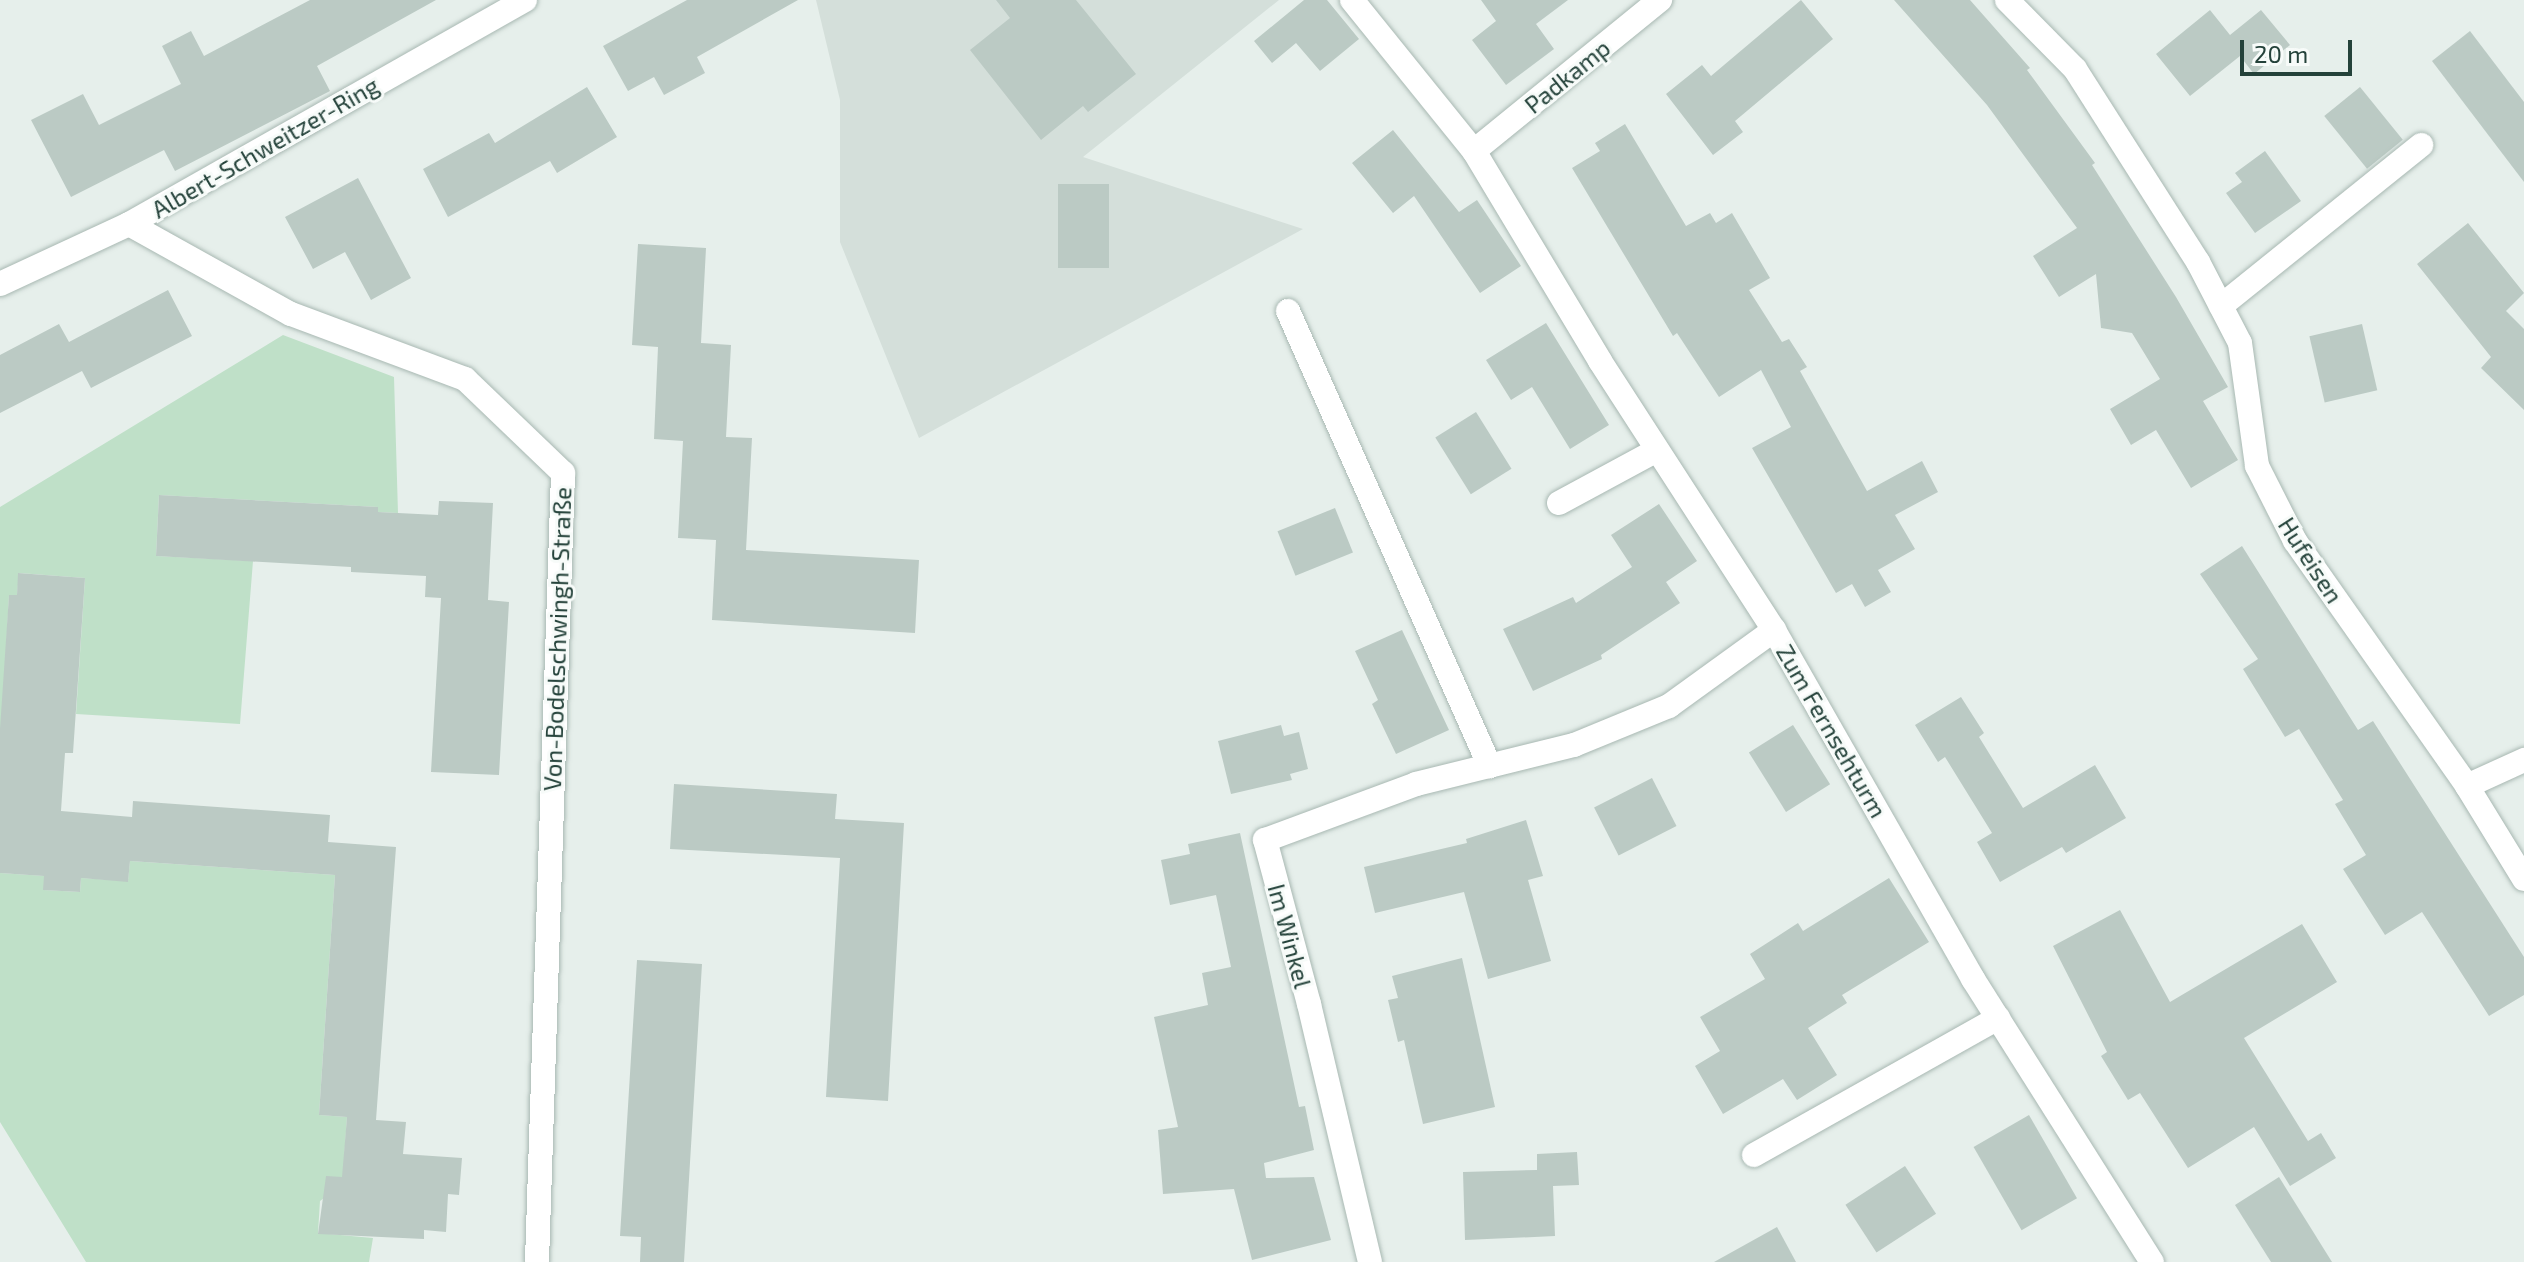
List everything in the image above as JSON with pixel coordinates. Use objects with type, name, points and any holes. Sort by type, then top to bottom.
[{"type":"street","name":"Albert-Schweitzer-Ring","points":[[0,284],[129,224],[525,0]]},
{"type":"street","name":"Zum Fernsehturm","points":[[1352,0],[1474,151],[1657,450],[1774,630],[1998,1018],[2152,1262]]},
{"type":"street","name":"Padkamp","points":[[1474,151],[1660,0]]},
{"type":"street","name":"Hufeisen","points":[[2007,0],[2075,69],[2198,262],[2240,343],[2257,466],[2295,541],[2467,786],[2524,879]]},
{"type":"street","points":[[2221,306],[2421,145]]},
{"type":"street","name":"Von-Bodelschwingh-Straße","points":[[129,224],[291,314],[465,379],[563,473],[537,1262]]},
{"type":"street","points":[[1288,311],[1490,766]]},
{"type":"street","points":[[1559,503],[1657,450]]},
{"type":"street","name":"Im Winkel","points":[[1370,1262],[1309,1004],[1265,840],[1416,784],[1574,745],[1669,706],[1774,630]]},
{"type":"street","points":[[2467,786],[2524,760]]},
{"type":"street","points":[[1754,1155],[1998,1018]]},
{"type":"shaded area","points":[[816,0],[1279,0],[1083,157],[1303,229],[919,438],[840,242],[840,100]]},
{"type":"green space","points":[[283,335],[394,377],[398,513],[378,512],[378,507],[159,495],[156,556],[253,561],[240,724],[76,714],[85,578],[19,573],[17,595],[9,595],[0,760],[0,507]]},
{"type":"green space","points":[[130,861],[335,875],[319,1115],[347,1117],[344,1160],[351,1178],[320,1201],[318,1233],[373,1238],[369,1262],[86,1262],[0,1122],[0,873],[45,876],[44,890],[80,892],[81,878],[128,881]]},
{"type":"building","points":[[310,0],[436,0],[317,66],[330,91],[175,171],[164,150],[71,197],[31,120],[83,94],[99,125],[181,84],[162,46],[191,31],[204,56]]},
{"type":"building","points":[[687,0],[798,0],[697,57],[705,73],[664,95],[654,77],[628,91],[603,46]]},
{"type":"building","points":[[996,0],[1076,0],[1136,74],[1088,112],[1083,106],[1041,140],[970,50],[1010,18]]},
{"type":"building","points":[[1304,0],[1327,0],[1359,39],[1320,71],[1296,43],[1272,63],[1254,41]]},
{"type":"building","points":[[1481,0],[1568,0],[1536,24],[1554,49],[1506,85],[1472,40],[1496,21]]},
{"type":"building","points":[[1801,0],[1833,39],[1735,121],[1743,132],[1713,155],[1666,94],[1702,65],[1711,76]]},
{"type":"building","points":[[1894,0],[1970,0],[2030,68],[2027,70],[2095,163],[2092,165],[2176,297],[2228,387],[2203,401],[2238,460],[2191,488],[2156,430],[2131,445],[2110,409],[2160,379],[2132,333],[2101,328],[2096,274],[2059,297],[2033,256],[2077,228],[1987,105]]},
{"type":"building","points":[[2210,10],[2230,35],[2261,10],[2290,45],[2254,74],[2240,56],[2190,96],[2156,54]]},
{"type":"building","points":[[2470,31],[2524,102],[2524,182],[2432,61]]},
{"type":"building","points":[[587,87],[617,137],[557,173],[550,161],[448,217],[423,169],[489,133],[495,143]]},
{"type":"building","points":[[2360,87],[2403,140],[2367,169],[2324,116]]},
{"type":"building","points":[[1625,124],[1686,226],[1710,213],[1716,223],[1732,213],[1770,278],[1749,290],[1782,342],[1789,339],[1807,367],[1800,371],[1867,491],[1922,461],[1938,492],[1895,515],[1915,549],[1878,570],[1891,592],[1865,607],[1852,584],[1836,593],[1752,448],[1791,427],[1761,370],[1719,397],[1677,333],[1673,336],[1572,168],[1600,151],[1595,143]]},
{"type":"building","points":[[1393,130],[1459,212],[1477,200],[1521,266],[1480,293],[1414,196],[1393,213],[1352,163]]},
{"type":"building","points":[[2265,151],[2301,201],[2255,233],[2226,193],[2242,182],[2235,173]]},
{"type":"building","points":[[358,178],[411,278],[371,300],[345,252],[313,269],[285,217]]},
{"type":"building","points":[[1058,184],[1109,184],[1109,268],[1058,268]]},
{"type":"building","points":[[2468,223],[2524,293],[2506,311],[2524,329],[2524,410],[2481,368],[2491,357],[2417,264]]},
{"type":"building","points":[[638,244],[706,248],[701,343],[731,345],[726,437],[752,438],[746,550],[919,560],[915,633],[712,620],[716,540],[678,538],[683,441],[654,439],[658,347],[632,345]]},
{"type":"building","points":[[168,290],[192,336],[91,388],[82,371],[0,413],[0,355],[59,324],[69,342]]},
{"type":"building","points":[[1546,323],[1609,425],[1570,449],[1532,387],[1511,400],[1486,360]]},
{"type":"building","points":[[2362,324],[2377,390],[2325,402],[2309,336]]},
{"type":"building","points":[[1476,412],[1512,469],[1471,494],[1435,437]]},
{"type":"building","points":[[159,495],[378,507],[378,512],[438,515],[439,501],[493,503],[488,600],[509,602],[499,775],[431,772],[441,598],[425,597],[426,576],[351,572],[351,567],[156,556]]},
{"type":"building","points":[[1659,504],[1697,561],[1666,582],[1680,603],[1601,655],[1602,659],[1533,691],[1503,629],[1573,597],[1576,603],[1632,567],[1611,535]]},
{"type":"building","points":[[1335,508],[1353,553],[1295,576],[1278,531]]},
{"type":"building","points":[[2242,546],[2358,730],[2373,721],[2524,957],[2524,995],[2489,1016],[2422,912],[2385,935],[2343,869],[2366,855],[2335,804],[2343,800],[2299,729],[2285,737],[2243,669],[2258,659],[2200,574]]},
{"type":"building","points":[[18,573],[85,578],[73,753],[65,753],[61,811],[132,817],[133,801],[330,815],[328,842],[396,847],[376,1120],[406,1122],[403,1154],[462,1158],[459,1195],[448,1194],[446,1232],[424,1230],[424,1239],[318,1234],[326,1176],[342,1177],[347,1117],[319,1115],[335,875],[130,861],[128,882],[81,878],[80,892],[43,890],[44,876],[0,873],[0,729],[9,595],[17,595]]},
{"type":"building","points":[[1402,630],[1449,730],[1396,754],[1372,704],[1378,700],[1355,651]]},
{"type":"building","points":[[1961,697],[1984,733],[1979,737],[2023,808],[2095,765],[2126,818],[2066,853],[2062,847],[2000,882],[1977,842],[1992,833],[1945,757],[1938,762],[1915,725]]},
{"type":"building","points":[[1281,725],[1284,736],[1299,732],[1308,769],[1290,774],[1292,780],[1231,794],[1218,741]]},
{"type":"building","points":[[1793,725],[1830,784],[1786,812],[1749,753]]},
{"type":"building","points":[[1652,778],[1677,826],[1619,856],[1594,808]]},
{"type":"building","points":[[674,784],[837,794],[835,819],[904,823],[888,1101],[826,1097],[840,858],[670,849]]},
{"type":"building","points":[[1526,820],[1543,876],[1528,880],[1551,961],[1488,979],[1464,892],[1375,913],[1364,867],[1467,843],[1466,839]]},
{"type":"building","points":[[1240,833],[1299,1107],[1305,1106],[1314,1150],[1264,1163],[1266,1178],[1314,1177],[1331,1240],[1252,1260],[1234,1189],[1163,1194],[1158,1130],[1178,1127],[1154,1017],[1208,1005],[1202,973],[1231,967],[1216,895],[1170,905],[1161,860],[1190,854],[1188,844]]},
{"type":"building","points":[[1889,878],[1929,942],[1842,995],[1847,1003],[1808,1028],[1837,1075],[1797,1100],[1783,1079],[1723,1114],[1695,1066],[1720,1051],[1700,1017],[1765,979],[1750,954],[1798,923],[1803,931]]},
{"type":"building","points":[[2120,910],[2170,1002],[2302,924],[2337,982],[2244,1038],[2308,1141],[2321,1133],[2336,1158],[2290,1186],[2254,1127],[2188,1168],[2140,1093],[2128,1100],[2101,1056],[2107,1052],[2053,946]]},
{"type":"building","points":[[1462,958],[1495,1107],[1423,1124],[1404,1040],[1398,1042],[1388,1000],[1398,998],[1392,976]]},
{"type":"building","points":[[637,960],[702,964],[684,1262],[640,1262],[641,1237],[620,1236]]},
{"type":"building","points":[[2029,1115],[2077,1198],[2022,1230],[1974,1147]]},
{"type":"building","points":[[1577,1152],[1579,1185],[1553,1186],[1555,1236],[1465,1240],[1463,1172],[1537,1170],[1537,1154]]},
{"type":"building","points":[[1905,1166],[1936,1214],[1876,1252],[1845,1205]]},
{"type":"building","points":[[2279,1177],[2332,1262],[2271,1262],[2235,1205]]},
{"type":"building","points":[[1777,1227],[1796,1262],[1714,1262]]}]
